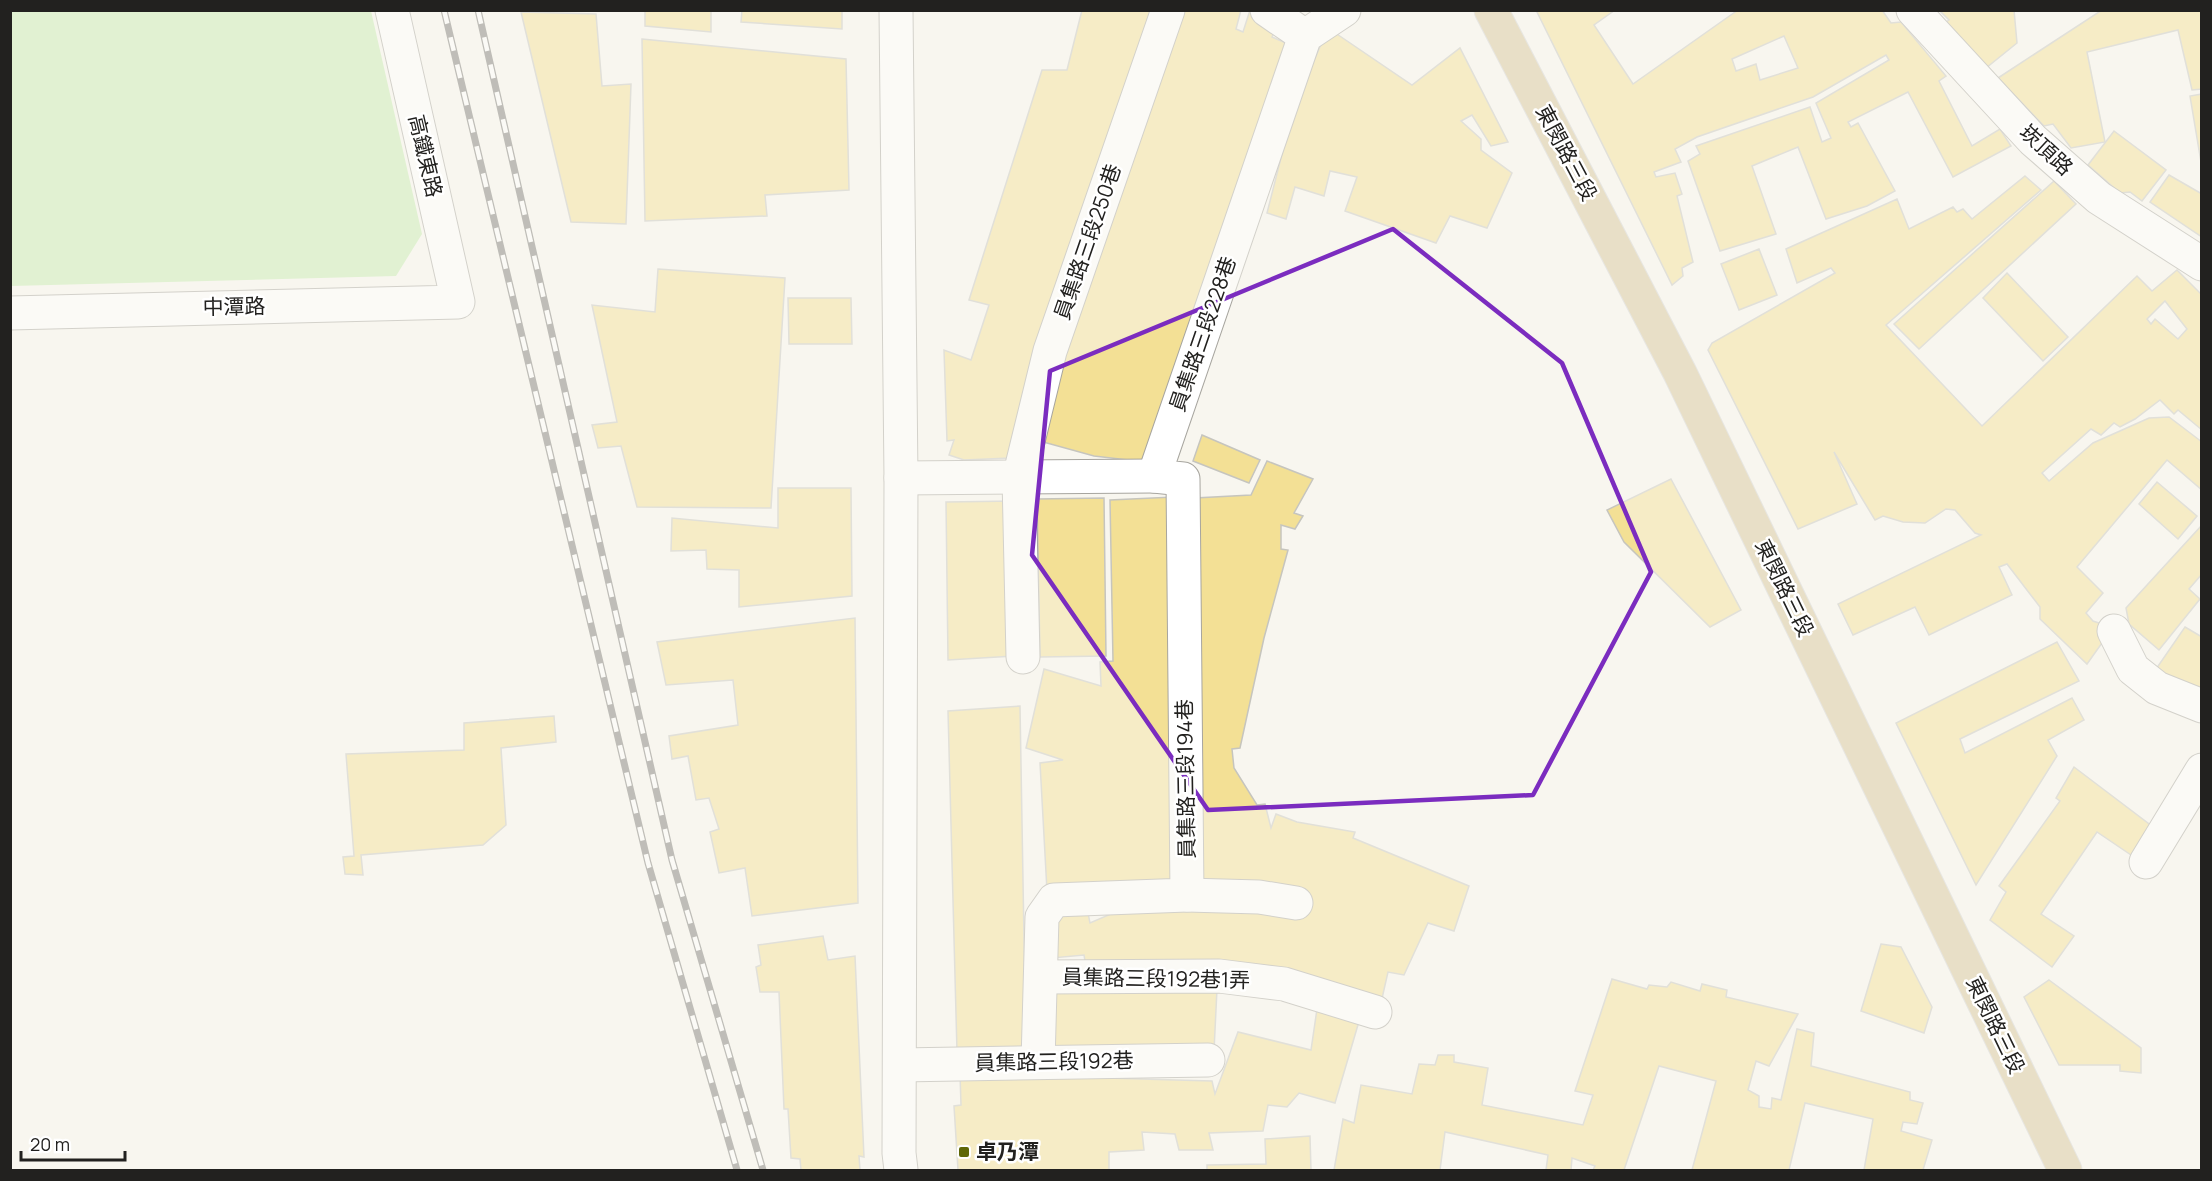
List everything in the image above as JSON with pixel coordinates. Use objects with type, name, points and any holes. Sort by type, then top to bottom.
[{"type":"main road","name":"東閔路三段","points":[[1491,10],[1680,373],[2065,1170]]},
{"type":"street","name":"高鐵東路","points":[[392,10],[458,302]]},
{"type":"street","points":[[896,10],[901,478],[901,1170]]},
{"type":"street","name":"員集路三段250巷","points":[[1023,657],[1019,478],[1050,351],[1168,10]]},
{"type":"street","points":[[1267,10],[1305,36],[1344,10]]},
{"type":"street","name":"崁頂路","points":[[1913,10],[2033,140],[2099,198],[2201,261]]},
{"type":"street","name":"員集路三段228巷","points":[[1154,476],[1305,36]]},
{"type":"street","name":"中潭路","points":[[10,313],[458,302]]},
{"type":"street","points":[[901,478],[1154,476]]},
{"type":"street","name":"員集路三段194巷","points":[[1154,476],[1183,479],[1187,895]]},
{"type":"street","points":[[2114,631],[2133,669],[2157,688],[2202,706]]},
{"type":"street","points":[[2146,862],[2202,770]]},
{"type":"street","points":[[1038,1062],[1042,917],[1054,900],[1187,895],[1259,897],[1296,903]]},
{"type":"street","name":"員集路三段192巷1弄","points":[[1041,977],[1219,976],[1284,984],[1375,1012]]},
{"type":"street","name":"員集路三段192巷","points":[[900,1065],[1208,1060]]},
{"type":"highlighted area","points":[[1393,229],[1562,363],[1651,572],[1533,795],[1208,810],[1032,555],[1050,371]]},
{"type":"green space","points":[[10,11],[371,11],[422,234],[396,276],[11,286]]},
{"type":"building","points":[[645,10],[711,10],[711,32],[645,26]]},
{"type":"building","points":[[742,10],[842,10],[842,29],[741,22]]},
{"type":"building","points":[[1082,10],[1159,10],[1010,458],[964,460],[949,455],[954,440],[947,441],[944,350],[971,360],[989,305],[969,300],[1042,70],[1067,70]]},
{"type":"building","points":[[1178,10],[1241,10],[1236,29],[1243,32],[1250,10],[1277,24],[1272,37],[1293,46],[1154,463],[1094,456],[1036,440]]},
{"type":"building","points":[[1536,10],[1615,10],[1594,25],[1633,84],[1738,10],[1882,10],[1891,23],[1901,22],[1946,76],[1939,81],[1972,146],[2000,129],[2011,146],[1953,177],[1908,92],[1848,122],[1851,127],[1858,123],[1895,191],[1867,206],[1826,219],[1798,147],[1752,166],[1776,234],[1720,251],[1688,161],[1700,154],[1696,146],[1810,107],[1822,142],[1831,138],[1816,103],[1889,60],[1886,55],[1813,97],[1697,137],[1675,149],[1681,162],[1654,172],[1656,177],[1675,173],[1682,194],[1677,196],[1693,262],[1682,268],[1683,276],[1672,285]],"holes":[[[1784,36],[1798,68],[1760,80],[1756,64],[1736,71],[1732,59]]]},
{"type":"building","points":[[1939,10],[2014,10],[2017,43],[1986,68],[1943,24],[1949,20]]},
{"type":"building","points":[[2102,10],[2202,10],[2202,89],[2192,90],[2178,30],[2087,52],[2105,142],[2071,148],[2053,124],[2044,126],[1998,78]]},
{"type":"building","points":[[521,12],[596,14],[602,86],[631,84],[626,224],[571,222]]},
{"type":"building","points":[[1328,28],[1412,85],[1460,48],[1508,142],[1491,146],[1472,115],[1461,121],[1481,139],[1481,150],[1512,173],[1487,228],[1450,216],[1436,243],[1345,211],[1357,177],[1330,171],[1324,196],[1295,187],[1286,219],[1267,213],[1283,150],[1277,147]]},
{"type":"building","points":[[642,39],[846,59],[849,190],[765,195],[767,216],[645,221]]},
{"type":"building","points":[[2202,94],[2202,168],[2190,96]]},
{"type":"building","points":[[2114,131],[2166,170],[2142,201],[2130,192],[2120,193],[2088,165]]},
{"type":"building","points":[[2169,175],[2202,194],[2202,237],[2150,202]]},
{"type":"building","points":[[2025,176],[2041,190],[1886,325],[1982,426],[2137,276],[2152,291],[2177,270],[2202,295],[2202,430],[2178,410],[2174,414],[2160,400],[2120,427],[2114,423],[2101,435],[2091,429],[2042,473],[2049,481],[2093,443],[2149,418],[2169,417],[2202,442],[2202,490],[2167,460],[2077,567],[2103,593],[2086,613],[2093,621],[2105,625],[2102,643],[2087,664],[2040,619],[2040,607],[2007,564],[1999,567],[2012,595],[1929,635],[1915,607],[1853,635],[1838,604],[1981,535],[1975,533],[1955,510],[1946,509],[1925,523],[1903,522],[1883,516],[1875,520],[1834,452],[1857,504],[1798,529],[1708,350],[1712,343],[1835,273],[1831,268],[1797,283],[1786,249],[1897,199],[1909,229],[1953,207],[1957,212],[1963,209],[1972,219]],"holes":[[[2165,301],[2187,329],[2178,339],[2155,319],[2151,324],[2147,319]]]},
{"type":"building","points":[[2054,181],[2076,204],[1919,349],[1894,324]]},
{"type":"building","points":[[1759,249],[1777,295],[1739,310],[1721,264]]},
{"type":"building","points":[[658,269],[785,278],[771,508],[637,507],[621,446],[598,448],[592,425],[617,422],[592,305],[655,312]]},
{"type":"building","points":[[2007,273],[2068,337],[2043,361],[1983,298]]},
{"type":"building","points":[[788,298],[851,298],[852,344],[789,344]]},
{"type":"building","points":[[1202,435],[1260,460],[1249,483],[1193,461]]},
{"type":"building","points":[[1267,461],[1313,479],[1294,513],[1303,516],[1295,529],[1281,525],[1281,549],[1288,550],[1264,638],[1240,748],[1232,749],[1234,768],[1257,805],[1265,804],[1271,828],[1276,814],[1297,822],[1355,832],[1353,838],[1469,886],[1454,931],[1428,923],[1404,975],[1388,972],[1381,1003],[1085,961],[1084,955],[1052,958],[1060,908],[1087,908],[1090,923],[1197,877],[1195,498],[1251,495]]},
{"type":"building","points":[[1671,479],[1741,610],[1710,627],[1624,542],[1607,510]]},
{"type":"building","points":[[2157,482],[2197,516],[2178,539],[2139,504]]},
{"type":"building","points":[[778,488],[851,488],[852,596],[739,607],[739,570],[707,569],[706,550],[671,551],[672,518],[778,528]]},
{"type":"building","points":[[1174,497],[1173,886],[1047,891],[1040,763],[1063,760],[1026,748],[1044,669],[1101,686],[1100,662],[1113,661],[1110,500]]},
{"type":"building","points":[[1104,498],[1106,656],[1040,657],[1037,499]]},
{"type":"building","points":[[1015,501],[1014,656],[948,660],[946,502]]},
{"type":"building","points":[[2202,525],[2202,574],[2189,589],[2200,599],[2159,650],[2129,624],[2126,608]]},
{"type":"building","points":[[855,618],[858,903],[752,916],[745,868],[719,873],[710,832],[719,829],[709,798],[696,800],[688,756],[672,759],[669,736],[738,725],[733,680],[666,685],[657,642]]},
{"type":"building","points":[[2185,627],[2202,637],[2202,699],[2154,672]]},
{"type":"building","points":[[2057,642],[2079,681],[1960,739],[1965,753],[2072,698],[2084,720],[2048,740],[2057,756],[1976,885],[1896,723]]},
{"type":"building","points":[[1020,706],[1026,1054],[957,1052],[948,711]]},
{"type":"building","points":[[554,716],[556,742],[501,748],[506,825],[483,845],[361,855],[363,875],[345,874],[343,857],[354,856],[346,754],[464,750],[464,723]]},
{"type":"building","points":[[2074,767],[2157,830],[2137,859],[2097,832],[2041,914],[2074,936],[2052,967],[1990,920],[2006,892],[1999,886],[2060,801],[2056,798]]},
{"type":"building","points":[[823,936],[828,960],[855,956],[864,1157],[859,1156],[860,1170],[801,1170],[800,1159],[791,1158],[788,1109],[784,1109],[779,992],[760,992],[756,967],[761,965],[758,945]]},
{"type":"building","points":[[1881,944],[1901,947],[1932,1007],[1924,1033],[1861,1011]]},
{"type":"building","points":[[1612,979],[1647,989],[1649,985],[1667,987],[1671,982],[1700,991],[1702,984],[1727,990],[1726,997],[1798,1014],[1769,1066],[1756,1061],[1748,1090],[1759,1096],[1759,1107],[1771,1109],[1772,1098],[1781,1100],[1797,1029],[1814,1033],[1811,1066],[1910,1092],[1910,1100],[1923,1103],[1917,1124],[1903,1122],[1901,1131],[1932,1140],[1923,1170],[1864,1170],[1873,1119],[1805,1103],[1789,1170],[1692,1170],[1716,1081],[1659,1066],[1624,1170],[1593,1170],[1595,1166],[1572,1158],[1571,1170],[1546,1170],[1548,1155],[1445,1132],[1440,1170],[1334,1170],[1343,1119],[1354,1123],[1361,1085],[1412,1094],[1419,1064],[1435,1065],[1438,1055],[1454,1055],[1454,1062],[1488,1068],[1482,1105],[1583,1125],[1593,1095],[1575,1091]]},
{"type":"building","points":[[2049,980],[2141,1048],[2141,1073],[2120,1071],[2120,1065],[2059,1065],[2024,997]]},
{"type":"building","points":[[1217,989],[1214,1051],[1045,1054],[1046,992]]},
{"type":"building","points":[[1317,1009],[1360,1018],[1335,1103],[1299,1093],[1287,1107],[1268,1105],[1263,1131],[1209,1133],[1213,1150],[1179,1150],[1175,1134],[1142,1132],[1144,1150],[1109,1152],[1109,1170],[958,1170],[954,1106],[961,1105],[960,1074],[1212,1081],[1215,1094],[1238,1032],[1311,1050]]},
{"type":"building","points":[[1310,1136],[1311,1170],[1207,1170],[1207,1165],[1266,1164],[1265,1139]]},
{"type":"railway","points":[[444,10],[648,863],[737,1170]]},
{"type":"railway","points":[[478,10],[672,860],[763,1170]]},
{"type":"place","name":"卓乃潭","points":[[964,1152]]}]
